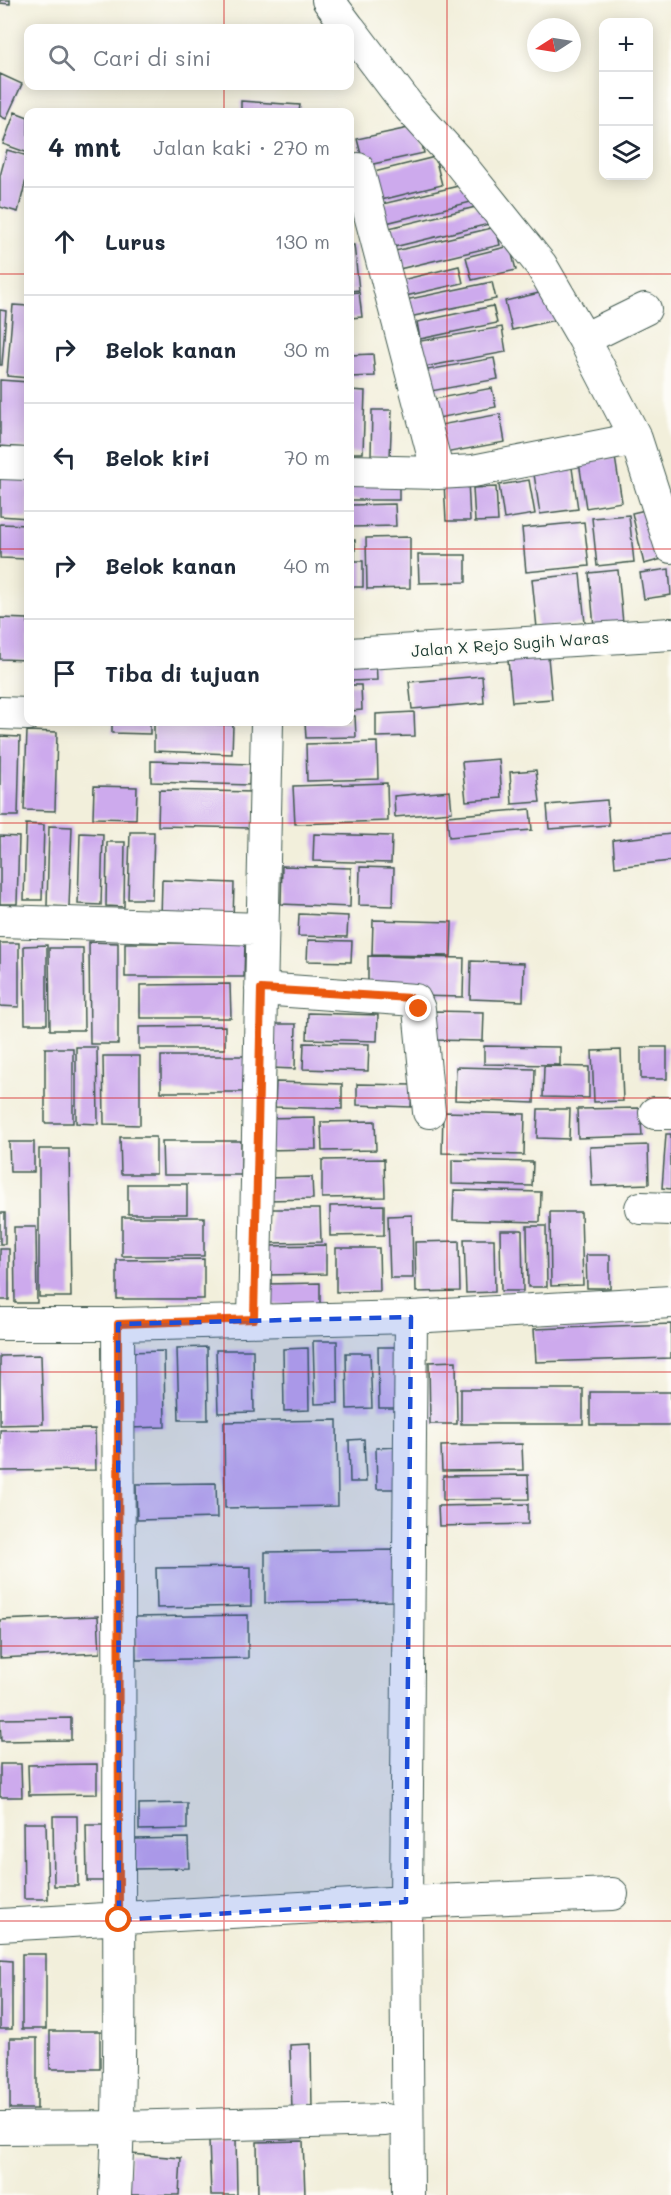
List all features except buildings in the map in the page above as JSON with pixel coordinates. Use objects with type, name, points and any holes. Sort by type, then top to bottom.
[{"type":"street","points":[[328,0],[345,24]]},
{"type":"street","points":[[354,35],[409,106],[457,160],[596,332],[636,439],[671,548]]},
{"type":"street","points":[[358,169],[438,474]]},
{"type":"street","points":[[596,332],[645,309]]},
{"type":"street","points":[[354,471],[438,474],[473,471],[636,439]]},
{"type":"street","points":[[0,463],[24,464]]},
{"type":"street","name":"Jalan X Rejo Sugih Waras","points":[[354,654],[671,634]]},
{"type":"street","points":[[0,713],[24,714]]},
{"type":"street","points":[[254,1319],[267,726]]},
{"type":"street","points":[[0,921],[263,929]]},
{"type":"street","points":[[261,989],[415,1000],[419,1009],[429,1112]]},
{"type":"street","points":[[0,1324],[118,1324],[411,1317],[671,1302]]},
{"type":"street","points":[[408,2195],[406,1902],[411,1317]]},
{"type":"street","points":[[115,2195],[119,2127],[118,1324]]},
{"type":"street","points":[[0,1925],[406,1902],[612,1894]]},
{"type":"street","points":[[0,2128],[385,2120]]},
{"type":"highlighted area","points":[[411,1317],[406,1902],[119,1920],[118,1324]]},
{"type":"route","points":[[119,1920],[118,1324],[254,1319],[261,989],[411,998],[418,1003],[419,1009]]}]
